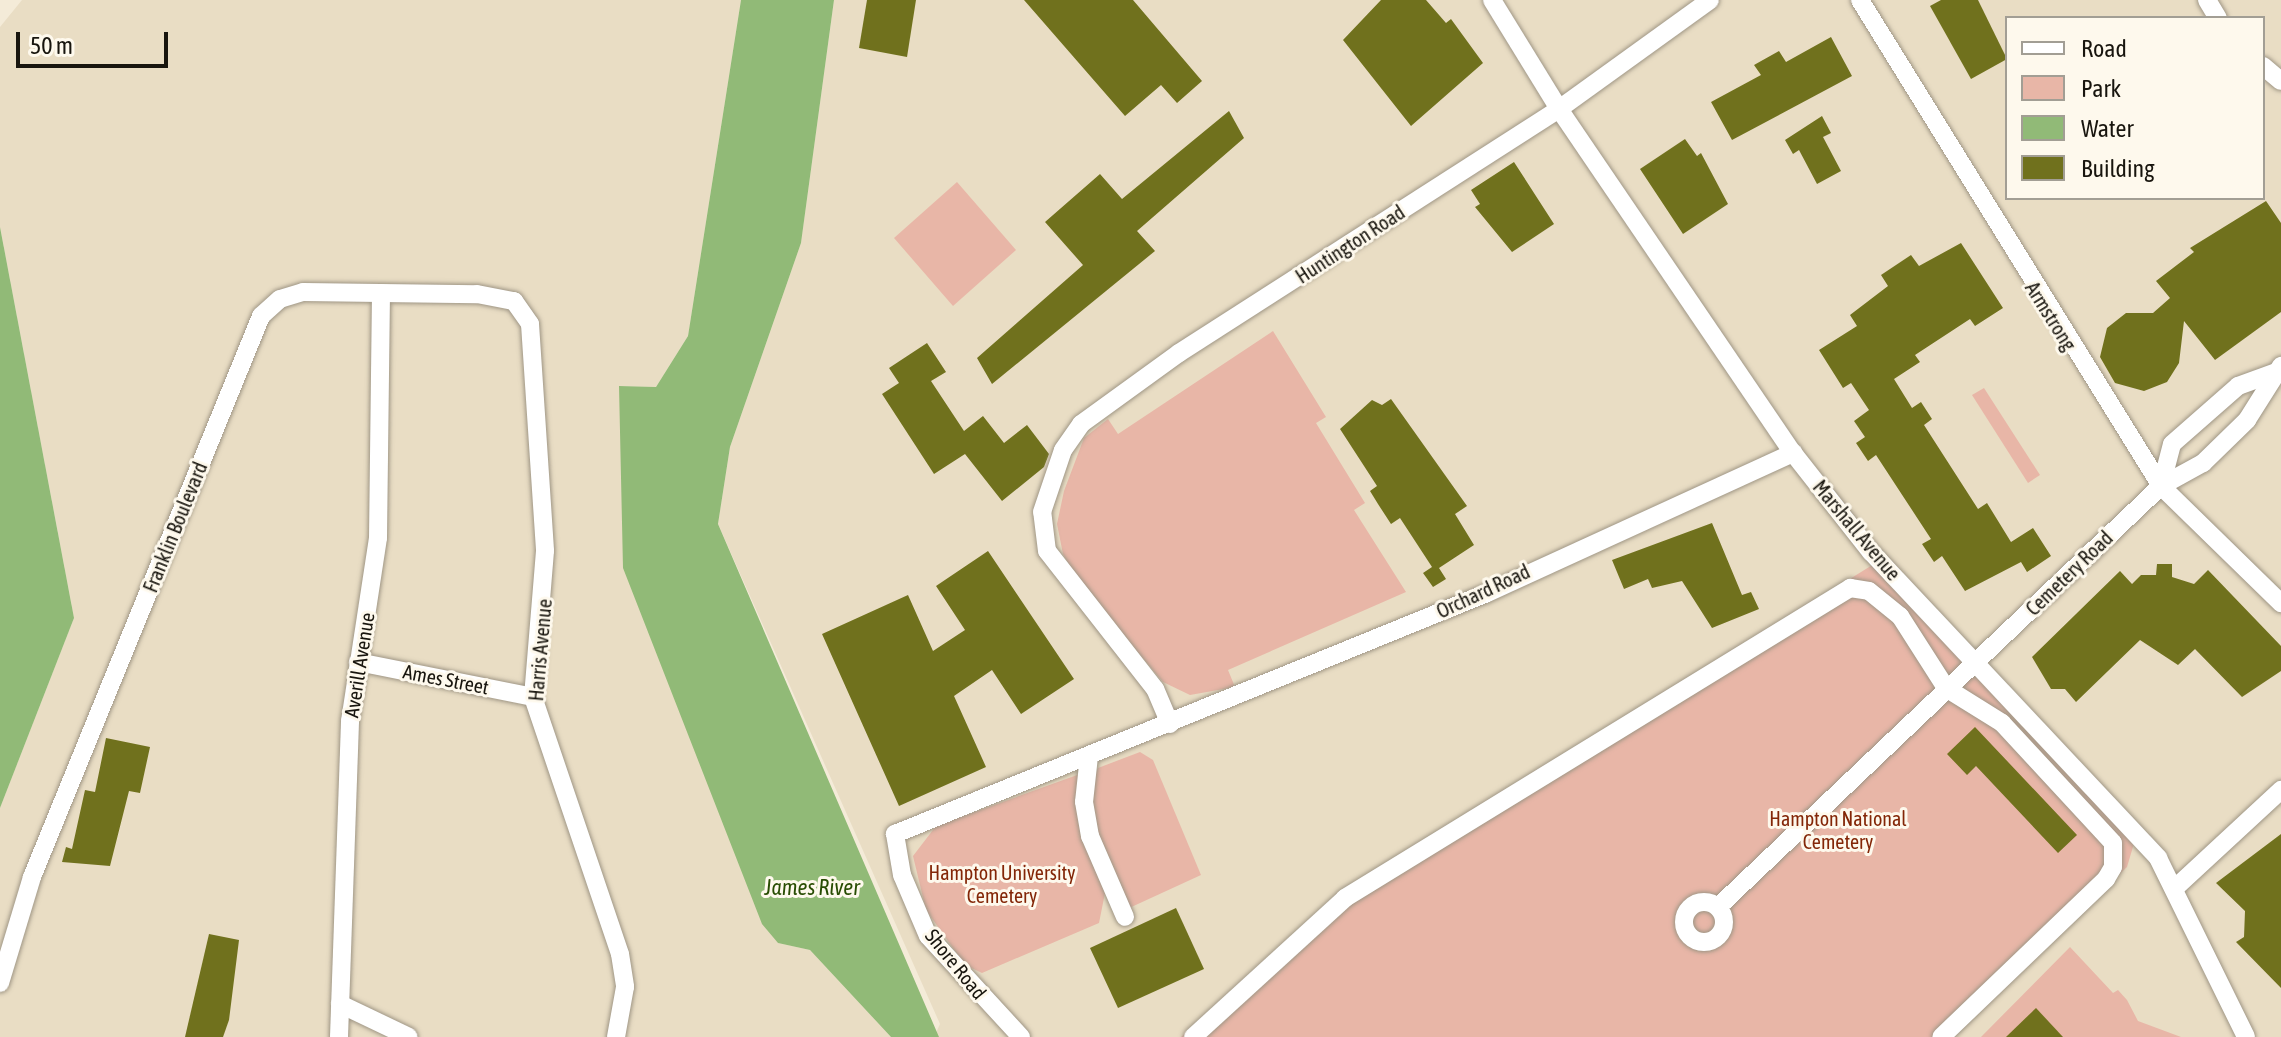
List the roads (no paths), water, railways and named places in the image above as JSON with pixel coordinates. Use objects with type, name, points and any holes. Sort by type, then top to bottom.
[{"type":"street","name":"Marshall Avenue","points":[[1492,0],[1559,109],[1793,453],[1871,552],[1978,661],[2158,858],[2246,1037]]},
{"type":"street","name":"Huntington Road","points":[[1170,724],[1155,689],[1047,551],[1040,525],[1063,450],[1081,424],[1179,353],[1559,109],[1710,0]]},
{"type":"street","name":"Armstrong","points":[[1860,0],[2052,320],[2161,486],[2281,603]]},
{"type":"street","points":[[2265,68],[2281,81]]},
{"type":"street","name":"Averill Avenue","points":[[339,1037],[348,755],[358,662],[378,538],[381,293]]},
{"type":"street","name":"Franklin Boulevard","points":[[0,983],[32,877],[253,331],[270,306],[290,294],[477,294],[514,301]]},
{"type":"street","name":"Harris Avenue","points":[[514,301],[531,334],[545,551],[533,697],[623,966],[616,1037]]},
{"type":"street","name":"Cemetery Road","points":[[2161,486],[2172,444],[2238,386],[2278,369]]},
{"type":"street","name":"Cemetery Road","points":[[1718,907],[2161,486],[2203,463],[2247,420],[2278,369]]},
{"type":"street","name":"Orchard Road","points":[[895,834],[1487,593],[1793,453]]},
{"type":"street","points":[[1193,1037],[1345,898],[1837,592],[1869,591],[1883,600],[1915,634],[1946,688],[2002,723],[2107,831],[2114,856],[2106,879],[1941,1037]]},
{"type":"street","name":"Ames Street","points":[[358,662],[533,697]]},
{"type":"street","points":[[1089,756],[1084,802],[1090,836],[1125,917]]},
{"type":"street","points":[[2174,889],[2281,790]]},
{"type":"street","name":"Shore Road","points":[[895,834],[902,875],[928,936],[1021,1037]]},
{"type":"street","points":[[340,1004],[409,1037]]},
{"type":"water","name":"James River","points":[[741,0],[834,0],[801,243],[730,447],[718,524],[939,1037],[891,1037],[810,950],[778,943],[762,924],[623,568],[619,386],[656,387],[688,336]]},
{"type":"water","points":[[0,227],[74,618],[0,808]]},
{"type":"park label","name":"Hampton National Cemetery","points":[[1838,830]]},
{"type":"park label","name":"Hampton University Cemetery","points":[[1002,884]]}]
